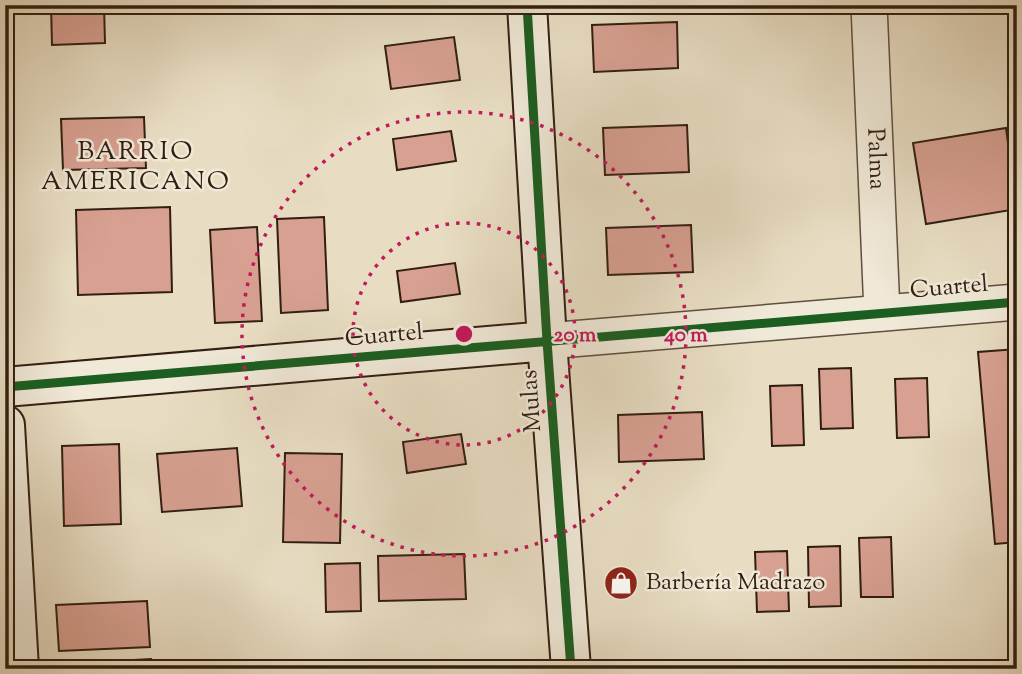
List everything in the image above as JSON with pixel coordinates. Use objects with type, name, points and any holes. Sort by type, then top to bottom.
[{"type":"street","name":"Mulas","points":[[527,5],[547,341],[571,669]]},
{"type":"street","name":"Palma","points":[[869,5],[882,313]]},
{"type":"street","name":"Cuartel","points":[[5,387],[1017,302]]},
{"type":"street","points":[[5,425],[14,666]]},
{"type":"building","points":[[51,5],[104,5],[105,43],[52,45]]},
{"type":"building","points":[[677,22],[678,68],[594,72],[592,25]]},
{"type":"building","points":[[454,37],[460,80],[391,89],[385,46]]},
{"type":"building","points":[[144,117],[146,168],[63,170],[61,119]]},
{"type":"building","points":[[687,125],[689,172],[605,175],[603,128]]},
{"type":"building","points":[[1006,128],[1017,209],[926,224],[913,143]]},
{"type":"building","points":[[451,131],[456,161],[397,170],[393,139]]},
{"type":"building","points":[[170,207],[172,292],[78,295],[76,210]]},
{"type":"building","points":[[324,217],[328,310],[281,313],[277,219]]},
{"type":"building","points":[[691,225],[693,272],[608,275],[606,228]]},
{"type":"building","points":[[257,227],[262,321],[215,323],[210,230]]},
{"type":"building","points":[[455,263],[460,294],[401,302],[397,271]]},
{"type":"building","points":[[1017,349],[1017,542],[995,544],[978,352]]},
{"type":"building","points":[[851,368],[853,428],[821,429],[819,369]]},
{"type":"building","points":[[927,378],[929,437],[897,438],[895,379]]},
{"type":"building","points":[[802,385],[804,445],[772,446],[770,386]]},
{"type":"building","points":[[702,412],[704,459],[619,462],[618,415]]},
{"type":"building","points":[[461,434],[466,464],[407,473],[403,442]]},
{"type":"building","points":[[119,444],[121,524],[64,526],[62,446]]},
{"type":"building","points":[[237,448],[242,506],[162,512],[157,454]]},
{"type":"building","points":[[285,453],[342,454],[340,543],[283,542]]},
{"type":"building","points":[[891,537],[893,597],[861,597],[859,538]]},
{"type":"building","points":[[840,546],[841,606],[809,607],[808,547]]},
{"type":"building","points":[[787,551],[789,611],[757,612],[755,552]]},
{"type":"building","points":[[464,554],[466,599],[379,601],[378,556]]},
{"type":"building","points":[[360,563],[361,611],[326,612],[325,564]]},
{"type":"building","points":[[147,601],[150,647],[59,651],[56,605]]},
{"type":"building","points":[[151,659],[152,669],[61,669],[60,664]]},
{"type":"building","points":[[706,662],[706,669],[663,669],[663,668]]},
{"type":"cycle path","points":[[527,5],[547,341],[571,669]]},
{"type":"cycle path","points":[[5,387],[1017,302]]},
{"type":"place","name":"Barbería Madrazo","points":[[621,583]]},
{"type":"district","name":"BARRIO AMERICANO","points":[[136,167]]}]
